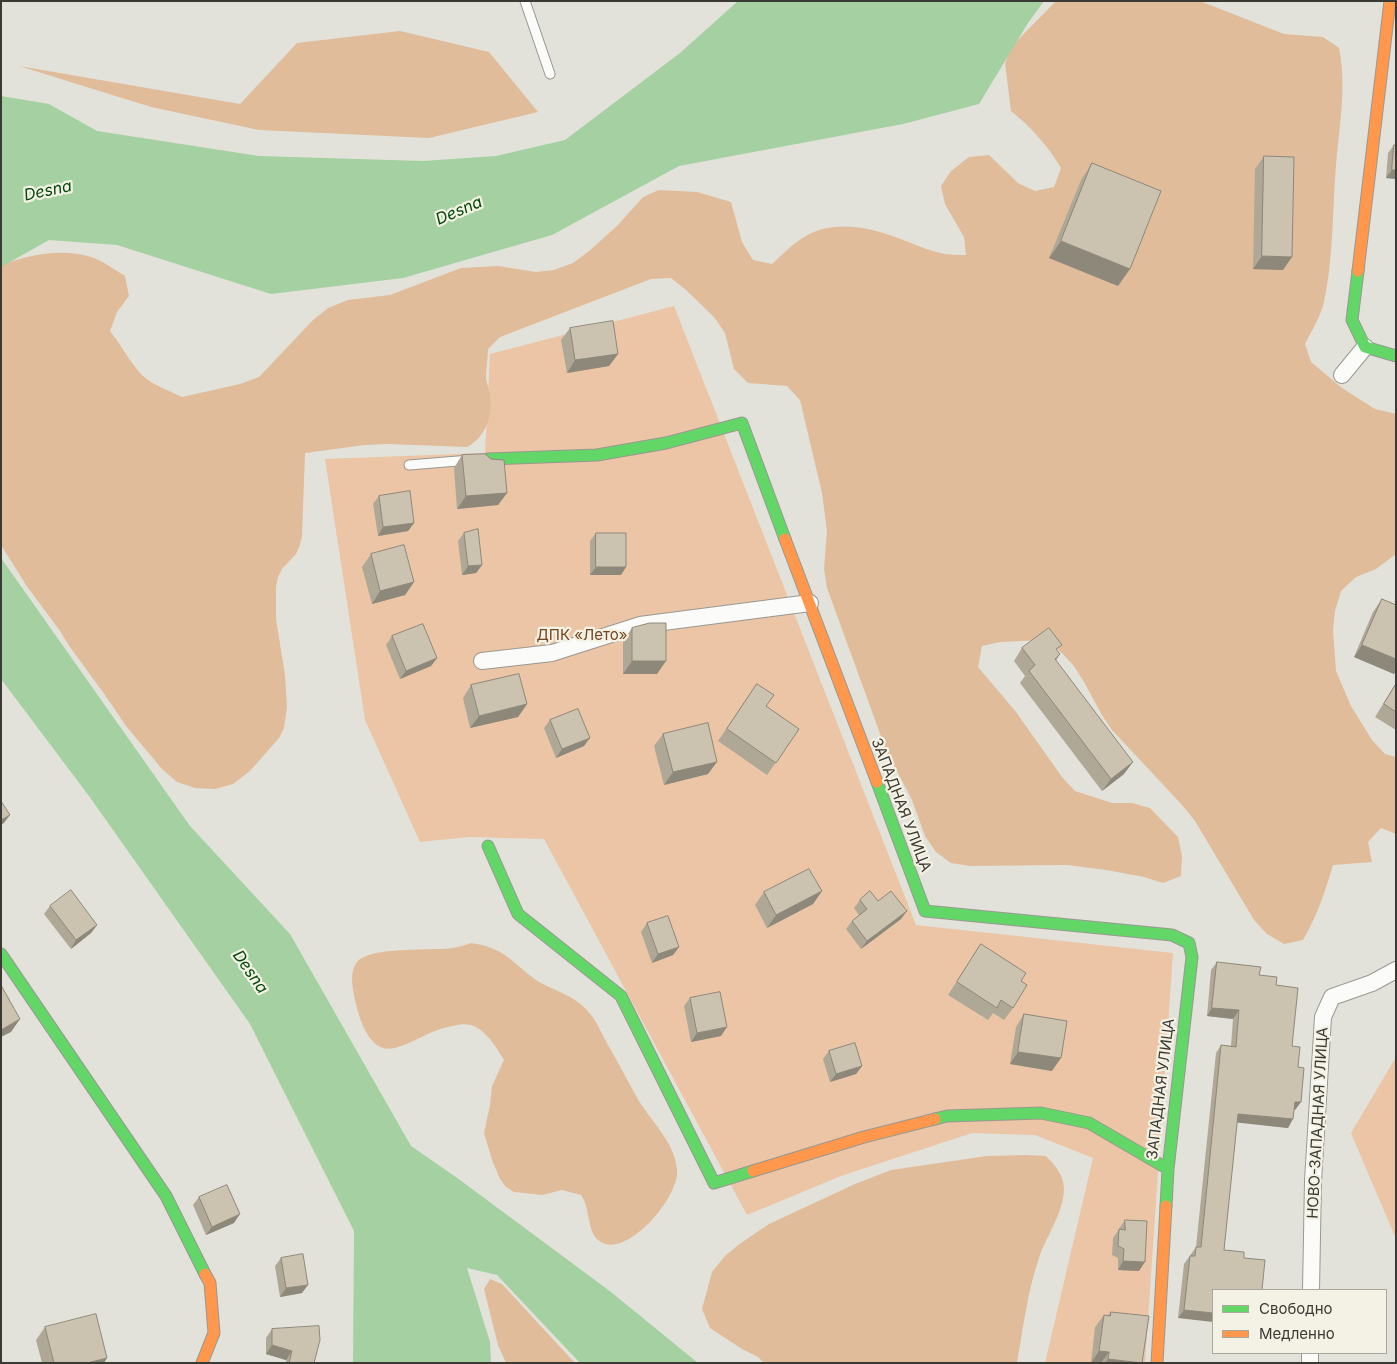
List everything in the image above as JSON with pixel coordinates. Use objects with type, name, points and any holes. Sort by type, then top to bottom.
[{"type":"street","points":[[1390,1],[1352,320],[1365,347],[1396,356]]},
{"type":"street","points":[[1342,376],[1365,347]]},
{"type":"street","name":"ЗАПАДНАЯ УЛИЦА","points":[[488,459],[597,455],[666,443],[742,423],[925,911],[1172,935],[1189,943],[1192,957],[1168,1169],[1089,1123],[1041,1113],[947,1116],[864,1137],[714,1183],[621,996],[518,914],[488,846]]},
{"type":"street","points":[[482,661],[552,653],[640,625],[810,603]]},
{"type":"street","points":[[1,954],[166,1196],[210,1283],[214,1333],[202,1363]]},
{"type":"street","name":"НОВО-ЗАПАДНАЯ УЛИЦА","points":[[1311,1289],[1313,1181],[1323,1017],[1332,997],[1372,983],[1396,970]]},
{"type":"street","points":[[1157,1363],[1168,1169]]},
{"type":"lane","points":[[525,1],[550,74]]},
{"type":"lane","points":[[409,465],[488,459]]},
{"type":"green space","name":"ДПК «Лето»","points":[[674,306],[916,925],[1173,953],[1145,1363],[1045,1363],[1093,1158],[1035,1135],[972,1133],[841,1176],[747,1215],[544,839],[469,837],[420,842],[365,720],[325,459],[485,453],[490,354]]},
{"type":"green space","points":[[1396,1057],[1396,1239],[1351,1133]]},
{"type":"shaded area","points":[[1056,1],[1200,1],[1284,34],[1323,37],[1339,48],[1342,92],[1327,289],[1317,321],[1305,344],[1311,362],[1342,388],[1375,409],[1396,414],[1396,554],[1376,569],[1356,577],[1341,591],[1335,611],[1333,630],[1336,671],[1351,706],[1372,740],[1385,754],[1396,757],[1396,834],[1381,828],[1368,842],[1372,862],[1333,865],[1320,904],[1303,940],[1284,944],[1267,934],[1254,920],[1195,821],[1112,730],[1074,666],[1061,652],[1045,640],[1000,642],[982,646],[978,667],[1016,712],[1062,777],[1075,791],[1112,803],[1132,803],[1150,808],[1178,837],[1182,856],[1181,876],[1163,883],[1144,877],[1067,865],[970,866],[951,863],[936,852],[925,836],[912,800],[886,750],[827,588],[824,569],[827,531],[822,493],[800,400],[787,386],[748,383],[734,369],[725,333],[714,317],[671,278],[651,279],[500,337],[488,349],[486,377],[491,404],[489,419],[479,438],[467,447],[387,444],[305,453],[302,536],[296,554],[282,569],[276,587],[276,619],[285,675],[287,707],[284,728],[279,738],[250,771],[233,784],[215,789],[195,788],[177,782],[162,769],[126,726],[26,585],[1,545],[1,265],[45,254],[80,254],[95,258],[125,276],[129,296],[117,312],[110,331],[143,376],[182,397],[240,384],[259,377],[313,320],[328,308],[348,300],[390,295],[461,268],[498,266],[536,272],[554,270],[573,263],[617,226],[643,197],[659,190],[697,192],[731,202],[742,242],[753,260],[772,264],[789,248],[813,232],[825,228],[838,227],[865,228],[891,235],[934,251],[966,255],[964,237],[945,204],[941,186],[951,171],[969,157],[989,155],[1018,183],[1035,191],[1054,187],[1061,168],[1039,137],[1011,111],[1005,63],[1012,46]]},
{"type":"shaded area","points":[[400,31],[489,52],[538,112],[429,138],[259,130],[151,107],[19,66],[240,104],[297,43]]},
{"type":"shaded area","points":[[471,943],[486,946],[500,952],[539,982],[569,997],[585,1008],[597,1023],[640,1103],[666,1139],[675,1158],[677,1169],[676,1181],[661,1209],[649,1223],[635,1235],[622,1242],[609,1245],[594,1236],[581,1195],[562,1190],[542,1195],[514,1192],[506,1187],[500,1179],[484,1133],[492,1086],[504,1060],[481,1030],[471,1025],[456,1025],[434,1031],[402,1046],[386,1049],[371,1040],[366,1032],[358,1013],[353,987],[352,973],[357,962],[375,953],[453,948]]},
{"type":"shaded area","points":[[987,1156],[1046,1156],[1060,1174],[1064,1188],[1058,1216],[1041,1252],[1034,1273],[1017,1363],[764,1363],[758,1357],[710,1328],[702,1309],[712,1272],[724,1257],[738,1245],[769,1224],[855,1184],[891,1170]]},
{"type":"shaded area","points":[[490,1279],[502,1284],[575,1363],[506,1363],[498,1345],[484,1289]]},
{"type":"water","name":"Desna","points":[[738,1],[1044,1],[1028,23],[979,104],[903,124],[679,166],[552,235],[403,278],[271,294],[117,245],[49,240],[1,267],[1,96],[49,104],[97,131],[259,156],[423,161],[496,156],[565,140],[680,53]]},
{"type":"water","name":"Desna","points":[[1,558],[190,826],[290,934],[411,1146],[611,1292],[698,1363],[580,1363],[497,1275],[467,1268],[490,1342],[491,1363],[353,1363],[354,1231],[250,1024],[89,796],[1,679]]},
{"type":"building","points":[[1394,145],[1396,145],[1396,170],[1392,170]]},
{"type":"building","points":[[1264,156],[1294,157],[1292,257],[1262,256]]},
{"type":"building","points":[[1092,163],[1161,191],[1130,269],[1061,241]]},
{"type":"building","points":[[613,321],[618,354],[575,360],[570,328]]},
{"type":"building","points":[[485,454],[491,459],[504,460],[507,493],[466,496],[462,455]]},
{"type":"building","points":[[410,491],[414,523],[383,527],[379,496]]},
{"type":"building","points":[[478,529],[482,565],[468,566],[464,533]]},
{"type":"building","points":[[596,533],[626,533],[626,567],[596,567]]},
{"type":"building","points":[[404,545],[414,582],[380,591],[371,554]]},
{"type":"building","points":[[1382,599],[1396,605],[1396,659],[1362,645]]},
{"type":"building","points":[[650,623],[666,623],[666,661],[632,661],[632,628]]},
{"type":"building","points":[[423,624],[437,658],[406,671],[392,636]]},
{"type":"building","points":[[1049,628],[1062,645],[1056,649],[1060,654],[1055,659],[1133,762],[1111,779],[1029,671],[1035,665],[1022,648]]},
{"type":"building","points":[[519,674],[527,704],[479,716],[471,685]]},
{"type":"building","points":[[757,684],[774,695],[766,706],[799,729],[776,763],[727,729]]},
{"type":"building","points":[[1396,684],[1396,712],[1384,704]]},
{"type":"building","points":[[578,709],[590,738],[562,749],[550,720]]},
{"type":"building","points":[[708,723],[717,762],[673,772],[663,734]]},
{"type":"building","points":[[1,801],[10,815],[1,820]]},
{"type":"building","points":[[809,869],[822,891],[776,915],[764,892]]},
{"type":"building","points":[[71,890],[97,925],[76,940],[50,906]]},
{"type":"building","points":[[870,891],[878,901],[891,891],[907,911],[867,941],[852,921],[867,909],[860,900]]},
{"type":"building","points":[[668,916],[679,947],[658,954],[647,923]]},
{"type":"building","points":[[981,944],[1026,973],[1021,981],[1027,985],[1013,1008],[1001,1000],[997,1008],[957,982]]},
{"type":"building","points":[[1217,962],[1261,967],[1259,975],[1277,977],[1276,985],[1298,988],[1292,1046],[1300,1047],[1298,1067],[1304,1068],[1301,1102],[1295,1102],[1293,1119],[1238,1114],[1224,1250],[1244,1252],[1244,1258],[1265,1260],[1262,1289],[1212,1289],[1212,1313],[1184,1310],[1190,1256],[1195,1256],[1196,1247],[1201,1247],[1221,1045],[1236,1047],[1239,1010],[1212,1008]]},
{"type":"building","points":[[1,988],[20,1019],[1,1030]]},
{"type":"building","points":[[720,992],[727,1027],[697,1033],[690,998]]},
{"type":"building","points":[[1024,1014],[1067,1021],[1061,1058],[1018,1052]]},
{"type":"building","points":[[855,1043],[862,1066],[836,1074],[829,1051]]},
{"type":"building","points":[[227,1185],[240,1214],[212,1227],[199,1197]]},
{"type":"building","points":[[1125,1220],[1147,1221],[1145,1262],[1123,1261],[1124,1249],[1118,1246],[1119,1229],[1125,1230]]},
{"type":"building","points":[[303,1254],[308,1285],[286,1288],[281,1258]]},
{"type":"building","points":[[1111,1312],[1149,1316],[1142,1363],[1108,1359],[1109,1352],[1099,1351],[1104,1315],[1110,1316]]},
{"type":"building","points":[[96,1314],[107,1358],[87,1363],[54,1363],[45,1327]]},
{"type":"building","points":[[319,1326],[320,1340],[314,1363],[289,1363],[292,1351],[272,1345],[272,1329]]},
{"type":"traffic: fast","points":[[1358,271],[1352,320],[1365,347],[1396,356]]},
{"type":"traffic: fast","points":[[488,459],[597,455],[666,443],[742,423],[785,539]]},
{"type":"traffic: fast","points":[[877,782],[925,911],[1172,935],[1189,943],[1192,957],[1168,1169],[1166,1206]]},
{"type":"traffic: fast","points":[[488,846],[518,914],[621,996],[714,1183],[753,1171]]},
{"type":"traffic: fast","points":[[1,954],[166,1196],[205,1274]]},
{"type":"traffic: fast","points":[[935,1119],[947,1116],[1041,1113],[1089,1123],[1168,1169]]},
{"type":"traffic: slow","points":[[1358,271],[1390,1]]},
{"type":"traffic: slow","points":[[785,539],[877,782]]},
{"type":"traffic: slow","points":[[753,1171],[864,1137],[935,1119]]},
{"type":"traffic: slow","points":[[1157,1363],[1166,1206]]},
{"type":"traffic: slow","points":[[202,1363],[214,1333],[210,1283],[205,1274]]}]
